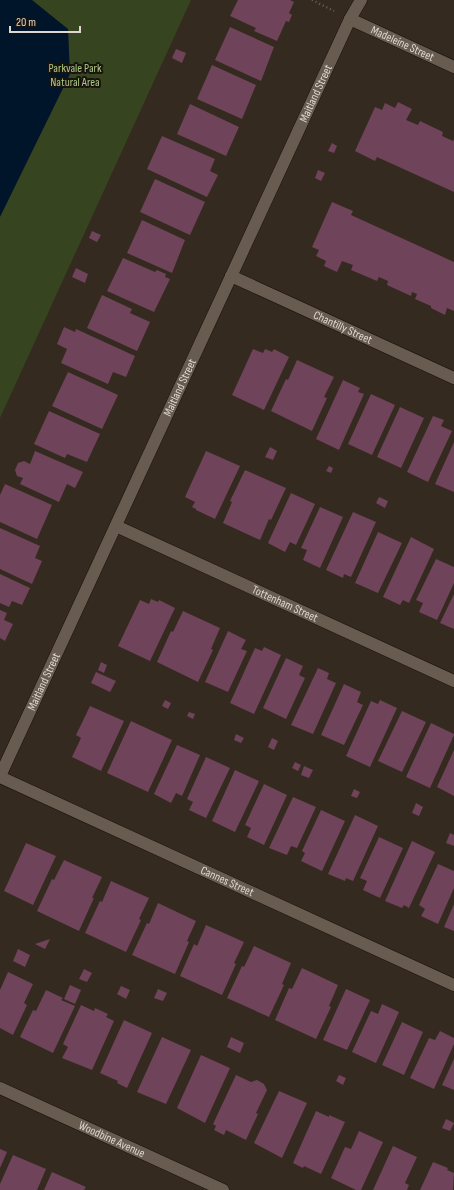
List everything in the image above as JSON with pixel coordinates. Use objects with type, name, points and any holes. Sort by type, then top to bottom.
[{"type":"street","name":"Maitland Street","points":[[0,776],[350,19],[361,0]]},
{"type":"street","name":"Madeleine Street","points":[[350,19],[454,67]]},
{"type":"street","name":"Chantilly Street","points":[[232,276],[454,378]]},
{"type":"street","name":"Tottenham Street","points":[[116,526],[454,681]]},
{"type":"street","name":"Cannes Street","points":[[0,776],[454,985]]},
{"type":"street","name":"Woodbine Avenue","points":[[0,1088],[223,1190]]},
{"type":"path","points":[[312,0],[350,19]]},
{"type":"green space","name":"Parkvale Park Natural Area","points":[[0,0],[191,0],[0,418]]},
{"type":"water","points":[[0,0],[32,0],[68,29],[70,74],[0,217]]},
{"type":"building","points":[[238,0],[290,0],[294,2],[289,13],[292,15],[289,22],[286,21],[277,41],[254,31],[256,28],[230,16]]},
{"type":"building","points":[[230,27],[274,47],[261,81],[215,60]]},
{"type":"building","points":[[176,49],[186,53],[182,63],[172,58]]},
{"type":"building","points":[[212,65],[256,85],[242,119],[197,99]]},
{"type":"building","points":[[398,102],[412,109],[406,120],[418,125],[420,121],[443,132],[442,136],[453,141],[454,139],[454,192],[377,157],[375,161],[355,151],[375,107],[382,110],[385,103],[395,108]]},
{"type":"building","points":[[190,104],[239,127],[226,156],[177,134]]},
{"type":"building","points":[[162,136],[215,159],[210,171],[218,175],[207,197],[147,169]]},
{"type":"building","points":[[332,143],[337,146],[334,153],[328,151]]},
{"type":"building","points":[[318,170],[325,173],[321,181],[315,178]]},
{"type":"building","points":[[155,179],[205,202],[190,235],[140,212]]},
{"type":"building","points":[[332,202],[353,211],[351,215],[454,262],[454,311],[447,308],[445,315],[431,308],[431,306],[415,299],[417,294],[412,292],[411,296],[387,285],[388,281],[379,277],[377,281],[351,270],[353,265],[342,261],[337,272],[324,266],[326,261],[316,256],[319,250],[312,247]]},
{"type":"building","points":[[142,220],[185,240],[172,273],[127,253]]},
{"type":"building","points":[[92,231],[101,235],[97,242],[89,238]]},
{"type":"building","points":[[123,258],[155,272],[157,270],[166,274],[165,277],[170,279],[154,312],[107,291]]},
{"type":"building","points":[[76,268],[88,274],[85,283],[72,277]]},
{"type":"building","points":[[102,295],[132,309],[130,313],[150,322],[137,351],[87,328]]},
{"type":"building","points":[[64,327],[75,332],[76,329],[135,356],[126,377],[113,372],[108,384],[61,363],[67,349],[57,344]]},
{"type":"building","points":[[253,349],[263,353],[265,349],[272,352],[274,349],[289,357],[264,410],[232,395]]},
{"type":"building","points":[[297,360],[334,377],[324,397],[327,398],[312,431],[271,411]]},
{"type":"building","points":[[68,372],[118,395],[102,429],[52,406]]},
{"type":"building","points":[[343,380],[360,388],[358,392],[364,394],[339,450],[316,439]]},
{"type":"building","points":[[371,394],[395,405],[372,455],[348,444]]},
{"type":"building","points":[[400,407],[424,418],[401,468],[377,457]]},
{"type":"building","points":[[49,411],[100,434],[87,462],[67,454],[65,458],[34,444]]},
{"type":"building","points":[[433,416],[444,420],[441,426],[452,431],[428,482],[407,472]]},
{"type":"building","points":[[454,442],[454,492],[435,484]]},
{"type":"building","points":[[270,447],[277,451],[273,460],[265,457]]},
{"type":"building","points":[[35,451],[83,472],[75,488],[67,484],[59,502],[20,484],[23,478],[17,476],[15,470],[18,463],[24,461],[30,464]]},
{"type":"building","points":[[206,451],[240,466],[215,519],[196,510],[192,507],[195,502],[185,497]]},
{"type":"building","points":[[329,466],[333,468],[331,473],[326,471]]},
{"type":"building","points":[[245,470],[286,488],[271,520],[269,519],[260,540],[223,523],[232,502],[230,501]]},
{"type":"building","points":[[5,484],[52,505],[37,539],[0,522],[0,495]]},
{"type":"building","points":[[291,493],[315,504],[296,545],[290,542],[285,552],[268,543]]},
{"type":"building","points":[[379,497],[388,501],[385,508],[376,503]]},
{"type":"building","points":[[320,507],[343,517],[320,568],[303,560],[307,550],[301,548]]},
{"type":"building","points":[[353,512],[376,522],[351,577],[344,574],[343,578],[326,570]]},
{"type":"building","points":[[0,528],[40,546],[35,558],[42,561],[32,584],[0,569]]},
{"type":"building","points":[[378,532],[402,543],[378,593],[355,583]]},
{"type":"building","points":[[411,537],[434,549],[409,603],[403,600],[400,605],[383,597]]},
{"type":"building","points":[[436,559],[454,567],[454,583],[437,620],[419,612],[423,603],[416,600]]},
{"type":"building","points":[[0,574],[30,588],[22,605],[12,601],[9,607],[0,603]]},
{"type":"building","points":[[454,594],[454,629],[440,623]]},
{"type":"building","points":[[151,599],[158,602],[159,600],[175,608],[150,661],[118,646],[140,600],[149,604]]},
{"type":"building","points":[[0,610],[7,613],[4,620],[13,624],[5,641],[0,638]]},
{"type":"building","points":[[183,611],[220,628],[211,649],[213,650],[198,682],[157,662],[171,631],[173,632]]},
{"type":"building","points":[[228,631],[246,640],[241,649],[247,651],[228,692],[205,682]]},
{"type":"building","points":[[264,647],[281,655],[254,714],[230,703],[255,648],[262,651]]},
{"type":"building","points":[[286,658],[303,666],[299,675],[305,678],[286,719],[263,708]]},
{"type":"building","points":[[101,662],[107,665],[104,673],[98,670]]},
{"type":"building","points":[[318,668],[329,673],[327,679],[336,683],[313,734],[291,725]]},
{"type":"building","points":[[96,672],[116,681],[110,692],[91,683]]},
{"type":"building","points":[[344,684],[361,692],[357,702],[363,705],[344,745],[321,735]]},
{"type":"building","points":[[165,700],[171,703],[168,709],[162,706]]},
{"type":"building","points":[[380,700],[397,708],[370,767],[346,756],[371,701],[378,704]]},
{"type":"building","points":[[90,706],[124,721],[101,771],[72,757],[81,738],[76,735]]},
{"type":"building","points":[[402,711],[426,722],[402,772],[378,761]]},
{"type":"building","points":[[189,712],[195,714],[193,719],[187,716]]},
{"type":"building","points":[[131,721],[172,740],[148,792],[107,773]]},
{"type":"building","points":[[431,723],[454,735],[430,788],[406,777]]},
{"type":"building","points":[[236,734],[244,738],[241,743],[234,740]]},
{"type":"building","points":[[272,738],[278,741],[274,750],[268,747]]},
{"type":"building","points":[[177,745],[200,755],[182,796],[176,793],[171,803],[154,794]]},
{"type":"building","points":[[454,750],[454,796],[437,787]]},
{"type":"building","points":[[206,757],[230,768],[206,818],[189,810],[193,802],[187,799]]},
{"type":"building","points":[[295,762],[301,765],[298,771],[292,768]]},
{"type":"building","points":[[304,766],[313,770],[309,778],[301,775]]},
{"type":"building","points":[[235,770],[259,781],[235,832],[212,821]]},
{"type":"building","points":[[264,784],[287,795],[264,845],[247,837],[251,828],[245,825]]},
{"type":"building","points":[[354,789],[360,792],[357,798],[351,796]]},
{"type":"building","points":[[293,797],[316,807],[297,848],[291,846],[287,855],[269,848]]},
{"type":"building","points":[[416,803],[423,807],[419,816],[412,813]]},
{"type":"building","points":[[321,810],[345,821],[322,871],[301,861],[305,853],[302,851]]},
{"type":"building","points":[[355,815],[378,826],[353,881],[346,878],[345,881],[328,874]]},
{"type":"building","points":[[450,833],[454,835],[454,846],[446,843]]},
{"type":"building","points":[[379,837],[403,848],[380,898],[363,890],[367,881],[360,878]]},
{"type":"building","points":[[412,841],[435,852],[409,908],[404,905],[402,908],[385,901]]},
{"type":"building","points":[[26,843],[56,856],[33,905],[4,891]]},
{"type":"building","points":[[64,860],[102,877],[79,931],[37,911],[52,879],[54,880]]},
{"type":"building","points":[[438,864],[454,871],[454,888],[438,924],[421,916],[425,909],[419,905]]},
{"type":"building","points":[[111,881],[149,898],[139,919],[141,920],[126,952],[85,933],[100,901],[102,902]]},
{"type":"building","points":[[158,903],[196,921],[187,941],[189,942],[175,974],[132,955],[147,923],[149,924]]},
{"type":"building","points":[[454,904],[454,931],[444,927]]},
{"type":"building","points":[[206,925],[244,942],[222,995],[180,976],[194,944],[197,946]]},
{"type":"building","points":[[50,939],[45,949],[35,944]]},
{"type":"building","points":[[254,946],[291,963],[282,984],[284,985],[269,1017],[227,998],[242,966],[244,967]]},
{"type":"building","points":[[18,949],[30,955],[25,967],[13,961]]},
{"type":"building","points":[[302,968],[338,985],[329,1006],[331,1007],[316,1039],[275,1020],[289,988],[292,989]]},
{"type":"building","points":[[84,969],[92,973],[87,982],[79,979]]},
{"type":"building","points":[[8,972],[33,984],[24,1003],[27,1005],[13,1035],[0,1028],[0,990]]},
{"type":"building","points":[[70,985],[81,990],[75,1004],[64,999]]},
{"type":"building","points":[[121,986],[130,990],[126,999],[117,994]]},
{"type":"building","points":[[158,989],[167,993],[163,1001],[154,998]]},
{"type":"building","points":[[346,989],[370,1000],[347,1050],[323,1040]]},
{"type":"building","points":[[46,990],[63,998],[61,1000],[75,1006],[53,1053],[20,1037],[33,1010],[36,1011]]},
{"type":"building","points":[[382,1004],[399,1012],[376,1063],[352,1052],[371,1011],[378,1014]]},
{"type":"building","points":[[81,1005],[94,1011],[95,1008],[108,1014],[106,1017],[114,1021],[92,1070],[62,1058],[68,1047],[63,1044]]},
{"type":"building","points":[[124,1020],[152,1033],[127,1088],[117,1083],[118,1081],[100,1073]]},
{"type":"building","points":[[402,1022],[423,1032],[404,1075],[382,1065]]},
{"type":"building","points":[[440,1031],[454,1038],[454,1044],[434,1089],[410,1078],[429,1038],[435,1040]]},
{"type":"building","points":[[162,1037],[191,1050],[166,1104],[137,1092]]},
{"type":"building","points":[[231,1037],[244,1043],[240,1053],[227,1047]]},
{"type":"building","points":[[201,1055],[230,1068],[205,1123],[177,1108]]},
{"type":"building","points":[[454,1059],[454,1090],[442,1085]]},
{"type":"building","points":[[236,1075],[251,1082],[257,1080],[264,1084],[267,1090],[256,1113],[258,1114],[246,1140],[226,1130],[224,1135],[214,1130],[216,1126],[213,1124]]},
{"type":"building","points":[[339,1075],[346,1078],[343,1085],[336,1081]]},
{"type":"building","points":[[279,1091],[307,1103],[282,1158],[254,1143]]},
{"type":"building","points":[[316,1111],[345,1122],[321,1174],[304,1166],[303,1168],[293,1163]]},
{"type":"building","points":[[446,1119],[454,1123],[450,1131],[442,1128]]},
{"type":"building","points":[[359,1131],[383,1142],[361,1190],[356,1190],[331,1178],[345,1147],[351,1149]]},
{"type":"building","points":[[393,1146],[417,1157],[405,1183],[409,1185],[407,1190],[373,1190]]},
{"type":"building","points":[[0,1149],[7,1152],[0,1168]]},
{"type":"building","points":[[13,1155],[46,1169],[37,1190],[0,1190],[0,1184]]},
{"type":"building","points":[[433,1162],[448,1168],[447,1170],[454,1173],[453,1190],[420,1190]]},
{"type":"building","points":[[52,1172],[86,1187],[84,1190],[44,1190]]}]
